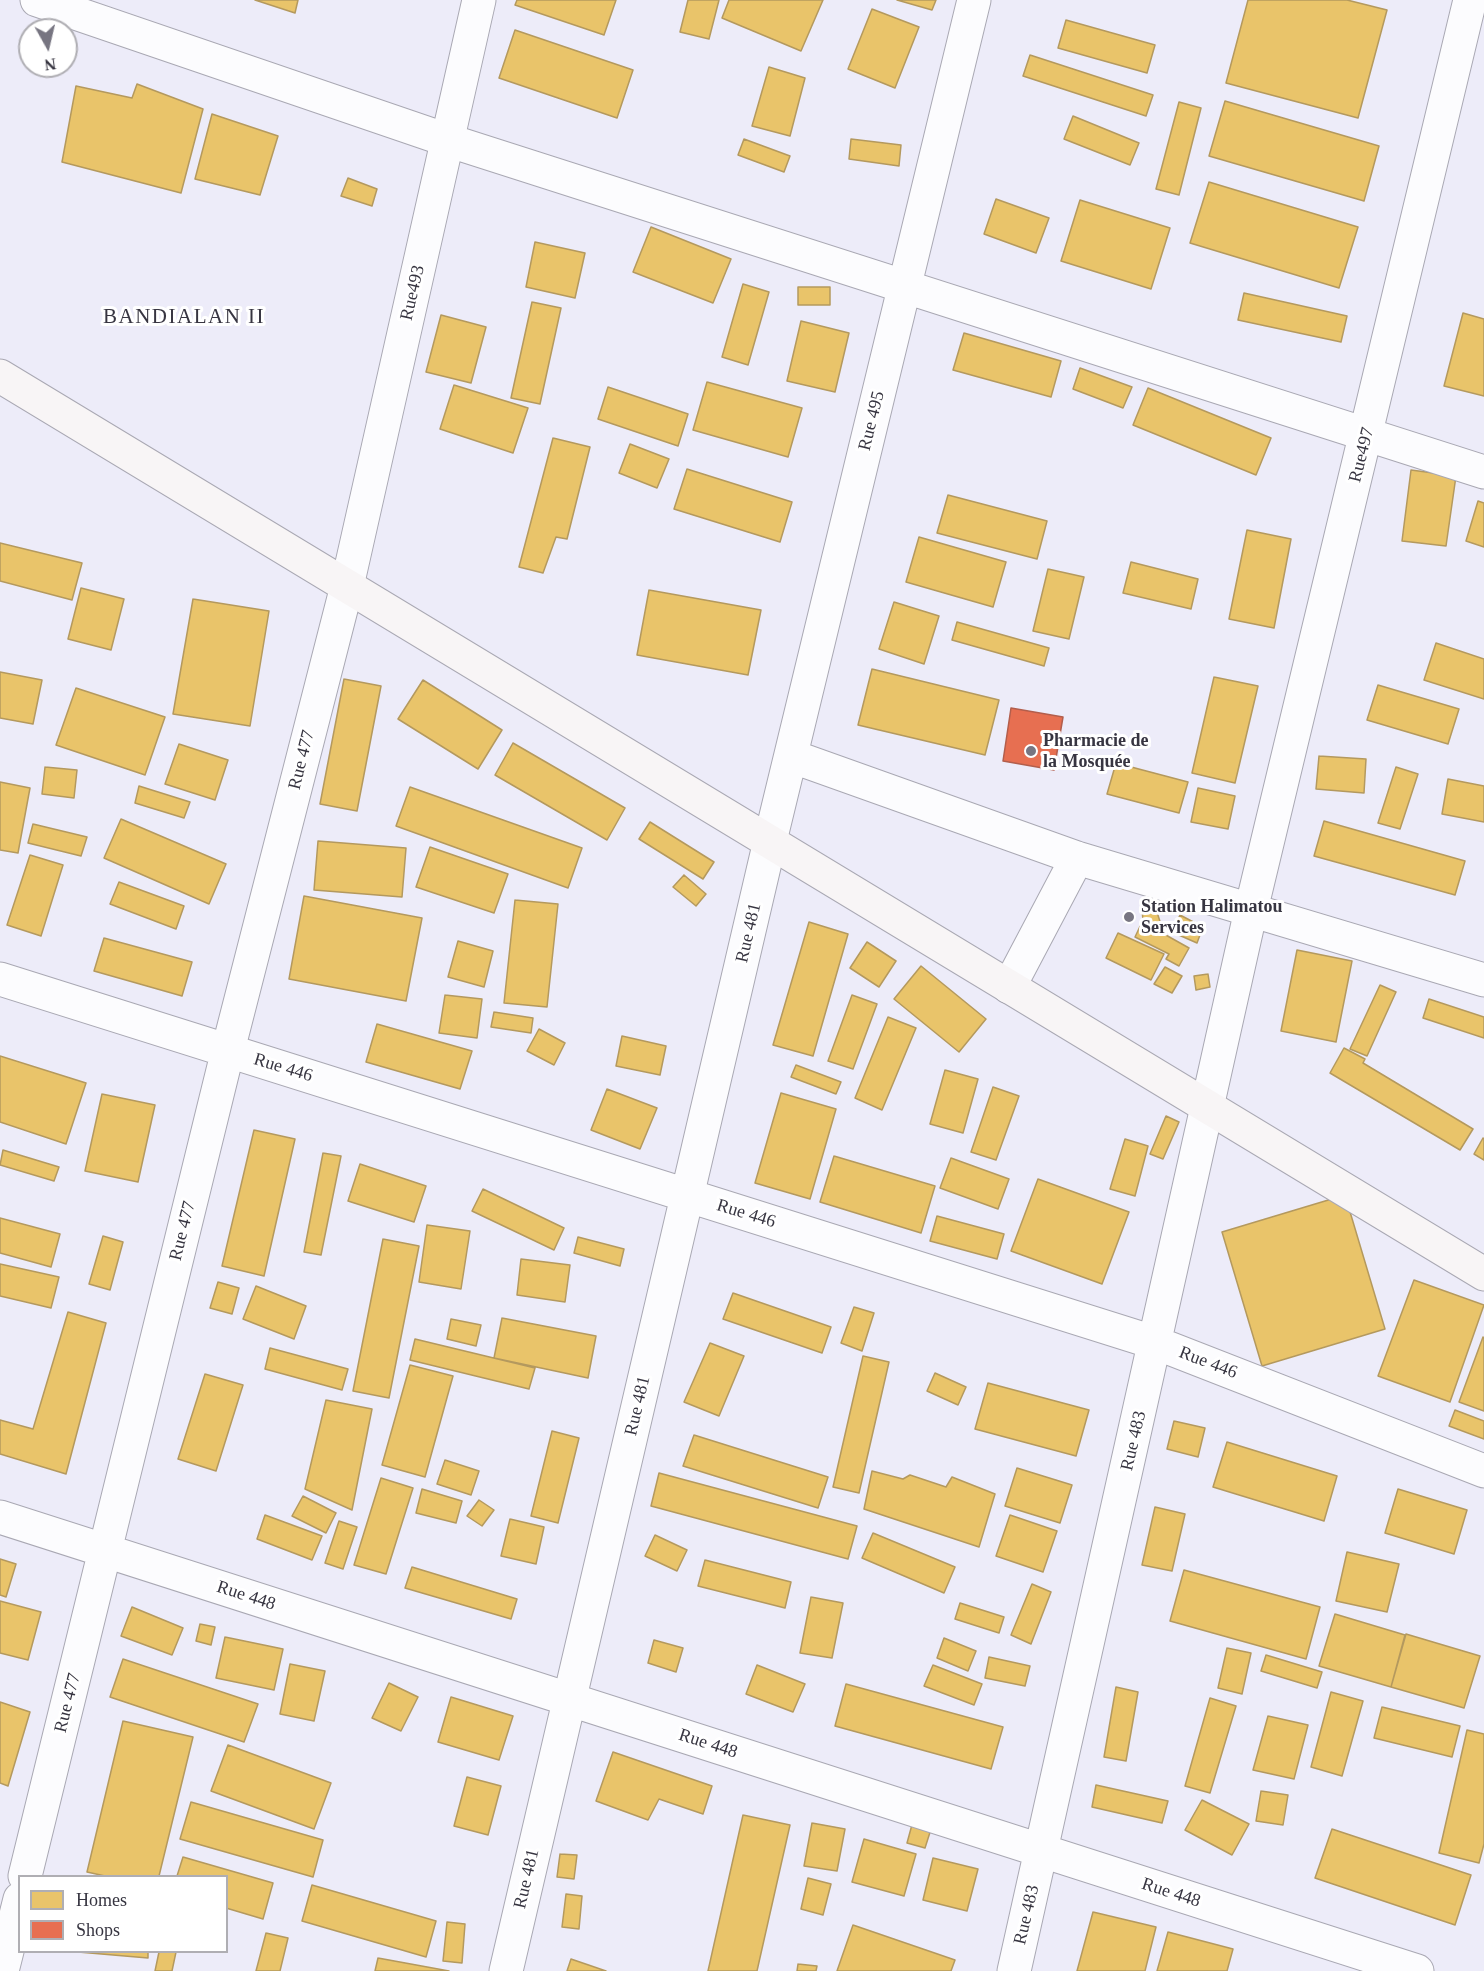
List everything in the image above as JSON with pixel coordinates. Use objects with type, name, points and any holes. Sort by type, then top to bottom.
[{"type":"street","points":[[37,0],[447,140],[1484,472]]},
{"type":"street","name":"Rue493","points":[[347,586],[479,0]]},
{"type":"street","name":"Rue 495","points":[[770,841],[974,0]]},
{"type":"street","name":"Rue497","points":[[1251,910],[1470,0]]},
{"type":"street","points":[[0,376],[1484,1274]]},
{"type":"street","name":"Rue 477","points":[[25,1875],[228,1050],[347,586]]},
{"type":"street","points":[[790,756],[1077,858],[1484,980]]},
{"type":"street","name":"Rue 481","points":[[506,1971],[770,841]]},
{"type":"street","points":[[1009,987],[1077,858]]},
{"type":"street","name":"Rue 483","points":[[1014,1971],[1209,1109],[1251,910]]},
{"type":"street","name":"Rue 446","points":[[0,980],[1156,1343],[1484,1471]]},
{"type":"street","name":"Rue 448","points":[[0,1517],[1417,1971]]},
{"type":"street","points":[[2,1971],[18,1907]]},
{"type":"building: Homes","points":[[255,0],[298,0],[295,13]]},
{"type":"building: Homes","points":[[517,0],[616,0],[604,35],[515,5]]},
{"type":"building: Homes","points":[[688,0],[719,0],[709,39],[680,32]]},
{"type":"building: Homes","points":[[729,0],[823,0],[801,51],[722,18]]},
{"type":"building: Homes","points":[[897,0],[936,0],[932,10]]},
{"type":"building: Homes","points":[[1248,0],[1347,0],[1387,10],[1358,118],[1226,83]]},
{"type":"building: Homes","points":[[872,9],[919,27],[895,88],[848,69]]},
{"type":"building: Homes","points":[[1066,20],[1155,45],[1147,73],[1058,48]]},
{"type":"building: Homes","points":[[515,30],[633,70],[617,118],[499,78]]},
{"type":"building: Homes","points":[[1030,55],[1153,95],[1146,116],[1023,76]]},
{"type":"building: Homes","points":[[769,67],[805,78],[790,136],[752,126]]},
{"type":"building: Homes","points":[[137,84],[203,109],[181,193],[62,162],[76,86],[132,98]]},
{"type":"building: Homes","points":[[1225,101],[1379,146],[1364,201],[1209,156]]},
{"type":"building: Homes","points":[[1179,102],[1201,108],[1179,195],[1156,189]]},
{"type":"building: Homes","points":[[212,114],[278,136],[260,195],[195,179]]},
{"type":"building: Homes","points":[[1073,116],[1139,143],[1130,165],[1064,139]]},
{"type":"building: Homes","points":[[744,139],[790,156],[784,172],[738,155]]},
{"type":"building: Homes","points":[[851,139],[901,145],[899,166],[849,159]]},
{"type":"building: Homes","points":[[348,178],[377,189],[372,206],[341,196]]},
{"type":"building: Homes","points":[[1209,182],[1358,227],[1339,288],[1190,243]]},
{"type":"building: Homes","points":[[996,199],[1049,218],[1036,253],[984,234]]},
{"type":"building: Homes","points":[[1080,200],[1170,228],[1151,289],[1061,261]]},
{"type":"building: Homes","points":[[651,227],[731,259],[713,303],[633,272]]},
{"type":"building: Homes","points":[[535,242],[585,253],[575,298],[526,287]]},
{"type":"building: Homes","points":[[743,284],[769,292],[748,365],[722,357]]},
{"type":"building: Homes","points":[[798,287],[830,287],[830,305],[798,305]]},
{"type":"building: Homes","points":[[1244,293],[1347,316],[1341,342],[1238,320]]},
{"type":"building: Homes","points":[[532,302],[561,308],[540,404],[511,398]]},
{"type":"building: Homes","points":[[1463,313],[1484,319],[1484,396],[1444,386]]},
{"type":"building: Homes","points":[[441,315],[486,327],[471,383],[426,372]]},
{"type":"building: Homes","points":[[801,321],[849,333],[835,392],[787,381]]},
{"type":"building: Homes","points":[[964,333],[1061,361],[1051,397],[953,370]]},
{"type":"building: Homes","points":[[1080,368],[1132,387],[1123,408],[1073,389]]},
{"type":"building: Homes","points":[[707,382],[802,408],[788,457],[693,430]]},
{"type":"building: Homes","points":[[454,385],[528,408],[513,453],[440,429]]},
{"type":"building: Homes","points":[[608,387],[688,414],[678,446],[598,419]]},
{"type":"building: Homes","points":[[1148,388],[1271,438],[1256,475],[1133,425]]},
{"type":"building: Homes","points":[[553,438],[590,447],[567,539],[556,537],[543,573],[519,567]]},
{"type":"building: Homes","points":[[630,444],[669,459],[657,488],[619,473]]},
{"type":"building: Homes","points":[[687,469],[792,502],[780,542],[674,509]]},
{"type":"building: Homes","points":[[1411,470],[1456,476],[1446,546],[1402,541]]},
{"type":"building: Homes","points":[[948,495],[1047,521],[1037,559],[937,533]]},
{"type":"building: Homes","points":[[1478,501],[1484,503],[1484,547],[1466,541]]},
{"type":"building: Homes","points":[[1247,530],[1291,539],[1274,628],[1229,619]]},
{"type":"building: Homes","points":[[919,537],[1006,562],[993,607],[906,582]]},
{"type":"building: Homes","points":[[0,543],[82,563],[72,600],[0,581]]},
{"type":"building: Homes","points":[[1131,562],[1198,579],[1191,609],[1123,593]]},
{"type":"building: Homes","points":[[1048,569],[1084,577],[1069,639],[1033,631]]},
{"type":"building: Homes","points":[[81,588],[124,599],[111,650],[68,639]]},
{"type":"building: Homes","points":[[649,590],[761,610],[748,675],[637,655]]},
{"type":"building: Homes","points":[[193,599],[269,611],[250,726],[173,714]]},
{"type":"building: Homes","points":[[894,602],[939,616],[924,664],[879,649]]},
{"type":"building: Homes","points":[[957,622],[1049,648],[1044,666],[952,640]]},
{"type":"building: Homes","points":[[1436,643],[1484,659],[1484,699],[1424,680]]},
{"type":"building: Homes","points":[[872,669],[999,700],[985,755],[858,725]]},
{"type":"building: Homes","points":[[0,672],[42,680],[33,724],[0,718]]},
{"type":"building: Homes","points":[[1214,677],[1258,686],[1235,783],[1192,773]]},
{"type":"building: Homes","points":[[344,679],[381,686],[357,811],[320,804]]},
{"type":"building: Homes","points":[[423,680],[502,730],[478,769],[398,719]]},
{"type":"building: Homes","points":[[1378,685],[1459,709],[1448,744],[1367,720]]},
{"type":"building: Homes","points":[[76,688],[165,717],[145,775],[56,745]]},
{"type":"building: Homes","points":[[513,743],[625,808],[607,840],[495,775]]},
{"type":"building: Homes","points":[[179,744],[228,760],[215,800],[165,784]]},
{"type":"building: Homes","points":[[1319,756],[1366,759],[1364,793],[1316,789]]},
{"type":"building: Homes","points":[[1116,763],[1188,782],[1179,813],[1107,794]]},
{"type":"building: Homes","points":[[45,767],[77,770],[74,798],[42,794]]},
{"type":"building: Homes","points":[[1396,767],[1418,774],[1400,829],[1378,823]]},
{"type":"building: Homes","points":[[1448,779],[1484,786],[1484,822],[1442,814]]},
{"type":"building: Homes","points":[[0,782],[30,788],[18,853],[0,850]]},
{"type":"building: Homes","points":[[139,786],[190,802],[184,818],[135,803]]},
{"type":"building: Homes","points":[[410,787],[582,848],[568,888],[396,826]]},
{"type":"building: Homes","points":[[1198,788],[1235,796],[1228,829],[1191,822]]},
{"type":"building: Homes","points":[[121,819],[226,864],[209,904],[104,858]]},
{"type":"building: Homes","points":[[1324,821],[1465,861],[1455,895],[1314,856]]},
{"type":"building: Homes","points":[[650,822],[714,862],[703,879],[639,839]]},
{"type":"building: Homes","points":[[33,824],[87,837],[81,856],[28,843]]},
{"type":"building: Homes","points":[[318,841],[406,848],[402,897],[314,890]]},
{"type":"building: Homes","points":[[430,847],[508,874],[494,913],[416,887]]},
{"type":"building: Homes","points":[[30,855],[63,865],[41,936],[7,925]]},
{"type":"building: Homes","points":[[684,875],[706,894],[696,906],[673,887]]},
{"type":"building: Homes","points":[[119,882],[184,906],[176,929],[110,904]]},
{"type":"building: Homes","points":[[304,896],[422,918],[406,1001],[289,979]]},
{"type":"building: Homes","points":[[515,900],[558,904],[547,1007],[504,1003]]},
{"type":"building: Homes","points":[[1156,909],[1164,934],[1189,948],[1179,966],[1166,959],[1169,954],[1135,937],[1143,920],[1142,910]]},
{"type":"building: Homes","points":[[1180,915],[1203,927],[1197,943],[1172,932]]},
{"type":"building: Homes","points":[[809,922],[848,934],[813,1056],[773,1045]]},
{"type":"building: Homes","points":[[1118,933],[1164,954],[1151,980],[1106,958]]},
{"type":"building: Homes","points":[[104,938],[192,962],[182,996],[94,971]]},
{"type":"building: Homes","points":[[458,941],[493,951],[484,987],[448,977]]},
{"type":"building: Homes","points":[[867,942],[896,961],[879,987],[850,968]]},
{"type":"building: Homes","points":[[1297,950],[1352,961],[1336,1042],[1281,1031]]},
{"type":"building: Homes","points":[[921,966],[986,1019],[959,1052],[894,999]]},
{"type":"building: Homes","points":[[1165,967],[1182,976],[1172,993],[1154,984]]},
{"type":"building: Homes","points":[[1208,974],[1210,987],[1196,990],[1194,976]]},
{"type":"building: Homes","points":[[1380,985],[1396,992],[1367,1056],[1350,1049]]},
{"type":"building: Homes","points":[[445,995],[482,999],[477,1038],[439,1033]]},
{"type":"building: Homes","points":[[852,995],[877,1004],[853,1069],[828,1061]]},
{"type":"building: Homes","points":[[1429,999],[1484,1017],[1484,1038],[1423,1018]]},
{"type":"building: Homes","points":[[494,1012],[533,1018],[531,1033],[491,1027]]},
{"type":"building: Homes","points":[[888,1017],[916,1028],[882,1110],[855,1098]]},
{"type":"building: Homes","points":[[377,1024],[472,1051],[460,1089],[366,1062]]},
{"type":"building: Homes","points":[[539,1029],[565,1043],[554,1065],[527,1051]]},
{"type":"building: Homes","points":[[622,1036],[666,1046],[660,1075],[616,1066]]},
{"type":"building: Homes","points":[[1344,1048],[1365,1059],[1363,1063],[1473,1129],[1460,1150],[1330,1073]]},
{"type":"building: Homes","points":[[0,1056],[86,1083],[66,1144],[0,1122]]},
{"type":"building: Homes","points":[[796,1065],[841,1082],[836,1094],[791,1077]]},
{"type":"building: Homes","points":[[945,1070],[978,1079],[963,1133],[930,1124]]},
{"type":"building: Homes","points":[[993,1087],[1019,1096],[996,1160],[971,1152]]},
{"type":"building: Homes","points":[[607,1089],[657,1108],[640,1149],[591,1130]]},
{"type":"building: Homes","points":[[781,1093],[836,1109],[810,1199],[755,1183]]},
{"type":"building: Homes","points":[[102,1094],[155,1105],[138,1182],[85,1171]]},
{"type":"building: Homes","points":[[1166,1116],[1179,1122],[1163,1159],[1150,1154]]},
{"type":"building: Homes","points":[[254,1130],[295,1139],[264,1276],[222,1266]]},
{"type":"building: Homes","points":[[1125,1139],[1148,1146],[1135,1196],[1110,1189]]},
{"type":"building: Homes","points":[[1484,1139],[1484,1160],[1474,1154]]},
{"type":"building: Homes","points":[[3,1150],[59,1167],[54,1181],[0,1165]]},
{"type":"building: Homes","points":[[323,1153],[341,1156],[321,1255],[304,1252]]},
{"type":"building: Homes","points":[[834,1156],[935,1186],[921,1233],[820,1202]]},
{"type":"building: Homes","points":[[951,1158],[1009,1179],[998,1209],[940,1188]]},
{"type":"building: Homes","points":[[360,1164],[426,1186],[414,1222],[348,1201]]},
{"type":"building: Homes","points":[[1038,1179],[1129,1212],[1102,1284],[1011,1251]]},
{"type":"building: Homes","points":[[483,1189],[564,1228],[554,1250],[472,1211]]},
{"type":"building: Homes","points":[[1345,1195],[1385,1329],[1262,1366],[1222,1232]]},
{"type":"building: Homes","points":[[937,1216],[1004,1234],[997,1259],[930,1241]]},
{"type":"building: Homes","points":[[0,1218],[60,1234],[51,1267],[0,1253]]},
{"type":"building: Homes","points":[[427,1225],[470,1231],[461,1289],[419,1282]]},
{"type":"building: Homes","points":[[103,1236],[123,1242],[110,1290],[89,1284]]},
{"type":"building: Homes","points":[[578,1237],[624,1249],[620,1266],[574,1253]]},
{"type":"building: Homes","points":[[383,1239],[419,1246],[389,1398],[353,1391]]},
{"type":"building: Homes","points":[[521,1259],[570,1265],[565,1302],[517,1295]]},
{"type":"building: Homes","points":[[0,1264],[59,1277],[51,1308],[0,1296]]},
{"type":"building: Homes","points":[[1414,1280],[1484,1305],[1450,1402],[1378,1376]]},
{"type":"building: Homes","points":[[218,1282],[239,1288],[232,1314],[210,1308]]},
{"type":"building: Homes","points":[[256,1286],[306,1306],[294,1339],[243,1319]]},
{"type":"building: Homes","points":[[733,1293],[831,1327],[822,1353],[723,1319]]},
{"type":"building: Homes","points":[[854,1307],[874,1313],[862,1351],[841,1343]]},
{"type":"building: Homes","points":[[68,1312],[106,1323],[66,1474],[0,1454],[0,1420],[33,1429]]},
{"type":"building: Homes","points":[[502,1318],[596,1336],[588,1378],[494,1358]]},
{"type":"building: Homes","points":[[451,1319],[481,1325],[476,1346],[447,1339]]},
{"type":"building: Homes","points":[[1484,1338],[1484,1411],[1459,1402]]},
{"type":"building: Homes","points":[[415,1339],[535,1368],[529,1389],[410,1360]]},
{"type":"building: Homes","points":[[710,1343],[744,1356],[719,1416],[684,1402]]},
{"type":"building: Homes","points":[[270,1348],[348,1369],[342,1390],[265,1369]]},
{"type":"building: Homes","points":[[863,1356],[889,1362],[859,1493],[833,1487]]},
{"type":"building: Homes","points":[[410,1365],[453,1376],[425,1477],[382,1465]]},
{"type":"building: Homes","points":[[935,1373],[966,1387],[958,1405],[927,1391]]},
{"type":"building: Homes","points":[[205,1374],[243,1385],[216,1471],[178,1459]]},
{"type":"building: Homes","points":[[988,1383],[1089,1410],[1076,1456],[975,1429]]},
{"type":"building: Homes","points":[[326,1400],[372,1409],[352,1510],[305,1489]]},
{"type":"building: Homes","points":[[1455,1410],[1484,1421],[1484,1439],[1449,1426]]},
{"type":"building: Homes","points":[[1174,1421],[1205,1428],[1198,1457],[1167,1449]]},
{"type":"building: Homes","points":[[552,1431],[579,1438],[558,1523],[531,1516]]},
{"type":"building: Homes","points":[[694,1435],[828,1477],[818,1508],[683,1466]]},
{"type":"building: Homes","points":[[1227,1442],[1337,1476],[1324,1521],[1213,1487]]},
{"type":"building: Homes","points":[[445,1460],[479,1471],[471,1495],[437,1484]]},
{"type":"building: Homes","points":[[1017,1468],[1072,1485],[1060,1523],[1005,1506]]},
{"type":"building: Homes","points":[[872,1471],[903,1479],[910,1475],[946,1487],[952,1477],[995,1494],[979,1547],[864,1509]]},
{"type":"building: Homes","points":[[659,1473],[857,1526],[848,1559],[651,1506]]},
{"type":"building: Homes","points":[[381,1478],[413,1488],[386,1574],[354,1565]]},
{"type":"building: Homes","points":[[422,1489],[462,1501],[456,1523],[416,1513]]},
{"type":"building: Homes","points":[[1398,1489],[1467,1510],[1454,1554],[1385,1533]]},
{"type":"building: Homes","points":[[303,1496],[336,1513],[326,1533],[292,1516]]},
{"type":"building: Homes","points":[[479,1500],[494,1510],[482,1526],[467,1516]]},
{"type":"building: Homes","points":[[1155,1507],[1185,1514],[1172,1571],[1142,1565]]},
{"type":"building: Homes","points":[[265,1515],[322,1536],[312,1560],[257,1539]]},
{"type":"building: Homes","points":[[1010,1515],[1057,1531],[1043,1572],[996,1556]]},
{"type":"building: Homes","points":[[510,1519],[544,1527],[536,1564],[501,1556]]},
{"type":"building: Homes","points":[[339,1521],[357,1527],[343,1569],[325,1563]]},
{"type":"building: Homes","points":[[873,1533],[955,1567],[944,1593],[862,1558]]},
{"type":"building: Homes","points":[[655,1535],[687,1550],[677,1571],[645,1556]]},
{"type":"building: Homes","points":[[1347,1552],[1399,1564],[1387,1612],[1336,1601]]},
{"type":"building: Homes","points":[[0,1559],[16,1564],[6,1597],[0,1595]]},
{"type":"building: Homes","points":[[705,1560],[791,1582],[785,1608],[698,1586]]},
{"type":"building: Homes","points":[[412,1567],[517,1599],[511,1619],[405,1588]]},
{"type":"building: Homes","points":[[1184,1570],[1320,1607],[1306,1659],[1170,1621]]},
{"type":"building: Homes","points":[[1032,1584],[1051,1592],[1031,1644],[1011,1635]]},
{"type":"building: Homes","points":[[811,1597],[843,1603],[832,1658],[800,1653]]},
{"type":"building: Homes","points":[[0,1601],[41,1612],[28,1660],[0,1653]]},
{"type":"building: Homes","points":[[960,1603],[1004,1617],[999,1633],[955,1619]]},
{"type":"building: Homes","points":[[132,1607],[183,1628],[172,1655],[121,1636]]},
{"type":"building: Homes","points":[[1335,1614],[1405,1635],[1391,1687],[1319,1666]]},
{"type":"building: Homes","points":[[200,1624],[215,1627],[211,1645],[196,1641]]},
{"type":"building: Homes","points":[[1406,1634],[1480,1656],[1464,1708],[1391,1687]]},
{"type":"building: Homes","points":[[225,1637],[283,1649],[274,1690],[216,1678]]},
{"type":"building: Homes","points":[[944,1638],[976,1651],[968,1671],[937,1658]]},
{"type":"building: Homes","points":[[654,1640],[683,1648],[676,1672],[648,1663]]},
{"type":"building: Homes","points":[[1227,1648],[1251,1653],[1242,1694],[1218,1688]]},
{"type":"building: Homes","points":[[1266,1655],[1322,1672],[1317,1688],[1261,1671]]},
{"type":"building: Homes","points":[[989,1657],[1030,1666],[1025,1686],[985,1678]]},
{"type":"building: Homes","points":[[123,1659],[258,1704],[244,1742],[110,1697]]},
{"type":"building: Homes","points":[[290,1664],[325,1671],[314,1721],[280,1714]]},
{"type":"building: Homes","points":[[757,1665],[805,1684],[793,1712],[746,1694]]},
{"type":"building: Homes","points":[[933,1665],[982,1684],[974,1705],[924,1686]]},
{"type":"building: Homes","points":[[389,1683],[418,1697],[401,1731],[372,1718]]},
{"type":"building: Homes","points":[[846,1684],[1003,1727],[991,1769],[835,1726]]},
{"type":"building: Homes","points":[[1116,1687],[1138,1692],[1126,1761],[1104,1757]]},
{"type":"building: Homes","points":[[1331,1692],[1363,1701],[1342,1776],[1311,1767]]},
{"type":"building: Homes","points":[[451,1697],[513,1716],[499,1760],[438,1742]]},
{"type":"building: Homes","points":[[1210,1698],[1236,1706],[1210,1793],[1185,1786]]},
{"type":"building: Homes","points":[[0,1702],[30,1712],[8,1786],[0,1783]]},
{"type":"building: Homes","points":[[1382,1707],[1460,1726],[1452,1757],[1374,1738]]},
{"type":"building: Homes","points":[[1268,1716],[1308,1725],[1294,1779],[1253,1770]]},
{"type":"building: Homes","points":[[123,1721],[193,1737],[159,1875],[100,1875],[87,1872]]},
{"type":"building: Homes","points":[[1467,1730],[1484,1734],[1484,1844],[1479,1863],[1439,1853]]},
{"type":"building: Homes","points":[[228,1745],[331,1783],[314,1829],[211,1791]]},
{"type":"building: Homes","points":[[613,1752],[712,1786],[703,1814],[659,1799],[648,1820],[596,1801]]},
{"type":"building: Homes","points":[[467,1777],[501,1786],[488,1835],[454,1826]]},
{"type":"building: Homes","points":[[1096,1785],[1168,1801],[1162,1823],[1092,1807]]},
{"type":"building: Homes","points":[[1261,1791],[1288,1795],[1283,1825],[1256,1821]]},
{"type":"building: Homes","points":[[1202,1800],[1249,1824],[1232,1855],[1185,1830]]},
{"type":"building: Homes","points":[[191,1802],[323,1840],[313,1877],[180,1839]]},
{"type":"building: Homes","points":[[743,1815],[790,1825],[757,1971],[708,1971]]},
{"type":"building: Homes","points":[[913,1821],[932,1826],[925,1848],[907,1843]]},
{"type":"building: Homes","points":[[812,1823],[845,1829],[837,1871],[804,1866]]},
{"type":"building: Homes","points":[[1332,1829],[1471,1875],[1455,1925],[1315,1878]]},
{"type":"building: Homes","points":[[864,1839],[916,1854],[904,1896],[852,1882]]},
{"type":"building: Homes","points":[[560,1854],[577,1855],[574,1879],[557,1877]]},
{"type":"building: Homes","points":[[183,1857],[273,1883],[263,1919],[228,1909],[228,1875],[177,1875]]},
{"type":"building: Homes","points":[[933,1858],[978,1869],[967,1911],[923,1900]]},
{"type":"building: Homes","points":[[808,1878],[831,1884],[823,1915],[801,1909]]},
{"type":"building: Homes","points":[[312,1885],[436,1921],[426,1957],[302,1921]]},
{"type":"building: Homes","points":[[566,1894],[582,1896],[579,1929],[562,1927]]},
{"type":"building: Homes","points":[[1093,1912],[1156,1927],[1145,1971],[1077,1971]]},
{"type":"building: Homes","points":[[447,1922],[465,1924],[462,1963],[443,1961]]},
{"type":"building: Homes","points":[[853,1925],[955,1960],[951,1971],[837,1971]]},
{"type":"building: Homes","points":[[1168,1932],[1233,1949],[1227,1971],[1157,1971]]},
{"type":"building: Homes","points":[[266,1933],[288,1938],[280,1971],[256,1971]]},
{"type":"building: Homes","points":[[90,1953],[148,1953],[148,1958]]},
{"type":"building: Homes","points":[[159,1953],[176,1953],[172,1971],[155,1971]]},
{"type":"building: Homes","points":[[378,1958],[449,1971],[375,1971]]},
{"type":"building: Homes","points":[[571,1959],[606,1971],[567,1971]]},
{"type":"building: Homes","points":[[798,1964],[817,1966],[816,1971],[797,1971]]},
{"type":"building: Shops","points":[[1011,708],[1063,717],[1054,770],[1003,761]]},
{"type":"place","name":"Pharmacie de la Mosquée","points":[[1031,751]]},
{"type":"place","name":"Station Halimatou Services","points":[[1129,917]]},
{"type":"district","name":"BANDIALAN II","points":[[184,317]]}]
